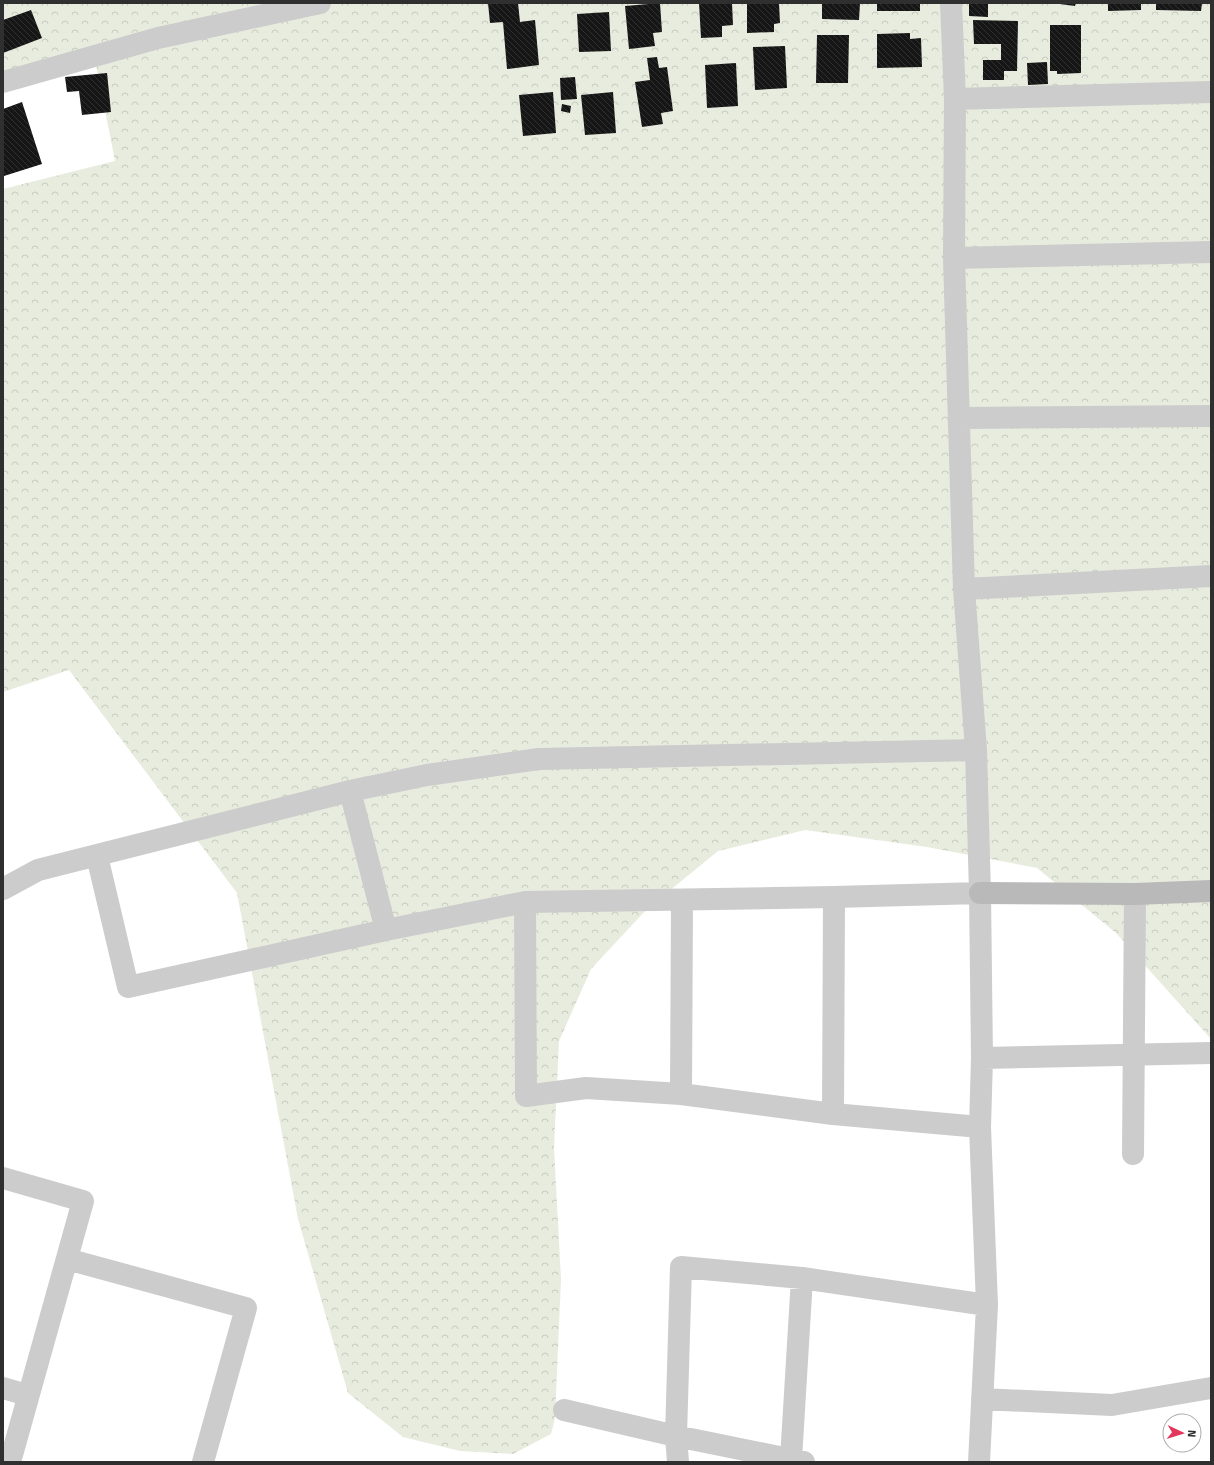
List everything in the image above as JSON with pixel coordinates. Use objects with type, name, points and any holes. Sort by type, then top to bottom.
[{"type":"street","points":[[3,82],[158,38],[320,3]]},
{"type":"street","points":[[951,3],[955,99],[954,258],[964,589],[976,750],[980,893],[982,1058],[980,1127],[987,1305],[979,1462]]},
{"type":"street","points":[[955,99],[1211,92]]},
{"type":"street","points":[[954,258],[1211,252]]},
{"type":"street","points":[[960,418],[1211,416]]},
{"type":"street","points":[[964,589],[1211,576]]},
{"type":"street","points":[[3,889],[38,870],[350,790],[427,775],[539,759],[976,750]]},
{"type":"street","points":[[350,790],[386,930]]},
{"type":"street","points":[[97,856],[128,987],[386,930],[525,902],[834,898],[980,893],[1135,894],[1211,892]]},
{"type":"street","points":[[1133,1154],[1135,894]]},
{"type":"street","points":[[833,1114],[834,898]]},
{"type":"street","points":[[681,1094],[682,900]]},
{"type":"street","points":[[525,902],[526,1096],[586,1088],[681,1094],[833,1114],[980,1127]]},
{"type":"street","points":[[982,1058],[1211,1053]]},
{"type":"street","points":[[3,1178],[83,1201],[10,1462]]},
{"type":"street","points":[[67,1259],[246,1308],[203,1462]]},
{"type":"street","points":[[678,1462],[676,1436],[681,1267],[802,1278],[987,1305]]},
{"type":"street","points":[[564,1410],[676,1436],[798,1460],[802,1278]]},
{"type":"street","points":[[3,1388],[28,1395]]},
{"type":"street","points":[[982,1399],[1112,1405],[1211,1388]]},
{"type":"green space","points":[[3,3],[1211,3],[1211,1039],[1116,933],[1037,868],[927,847],[805,830],[718,851],[646,910],[591,969],[559,1041],[554,1148],[561,1279],[555,1418],[551,1434],[513,1454],[460,1451],[403,1437],[348,1393],[298,1219],[237,893],[69,670],[3,692],[3,189],[115,161],[95,60],[3,81]]},
{"type":"building","points":[[488,3],[518,3],[520,22],[535,20],[539,65],[507,69],[503,22],[490,23]]},
{"type":"building","points":[[660,3],[662,32],[653,33],[655,46],[629,49],[625,6]]},
{"type":"building","points":[[699,3],[732,3],[733,25],[722,26],[722,37],[701,38]]},
{"type":"building","points":[[747,3],[779,3],[780,23],[774,24],[774,32],[747,33]]},
{"type":"building","points":[[822,3],[860,3],[859,20],[822,19]]},
{"type":"building","points":[[877,3],[920,3],[920,11],[877,11]]},
{"type":"building","points":[[969,3],[988,3],[988,17],[969,16]]},
{"type":"building","points":[[1052,3],[1076,3],[1075,6]]},
{"type":"building","points":[[1108,3],[1141,3],[1141,10],[1108,11]]},
{"type":"building","points":[[1156,3],[1202,3],[1201,11],[1156,10]]},
{"type":"building","points":[[31,10],[42,38],[3,53],[3,20]]},
{"type":"building","points":[[609,12],[611,51],[579,52],[577,14]]},
{"type":"building","points":[[973,20],[1018,21],[1017,71],[1004,71],[1004,80],[983,80],[983,60],[1001,60],[1001,44],[974,44]]},
{"type":"building","points":[[1050,25],[1081,25],[1081,73],[1057,74],[1057,71],[1050,71]]},
{"type":"building","points":[[910,33],[910,39],[921,38],[922,67],[877,68],[877,34]]},
{"type":"building","points":[[817,35],[849,35],[848,83],[816,83]]},
{"type":"building","points":[[785,46],[787,88],[755,90],[753,47]]},
{"type":"building","points":[[657,57],[659,68],[667,67],[673,111],[661,113],[663,124],[642,127],[635,82],[650,80],[647,58]]},
{"type":"building","points":[[1047,62],[1048,84],[1028,85],[1027,63]]},
{"type":"building","points":[[736,63],[738,106],[707,108],[705,65]]},
{"type":"building","points":[[107,73],[111,112],[82,115],[79,91],[67,92],[65,77]]},
{"type":"building","points":[[575,77],[577,99],[561,100],[560,78]]},
{"type":"building","points":[[553,92],[556,133],[523,136],[519,95]]},
{"type":"building","points":[[613,92],[616,133],[585,135],[581,95]]},
{"type":"building","points":[[22,102],[42,164],[4,176],[3,109]]},
{"type":"building","points":[[562,104],[571,106],[570,113],[561,111]]}]
